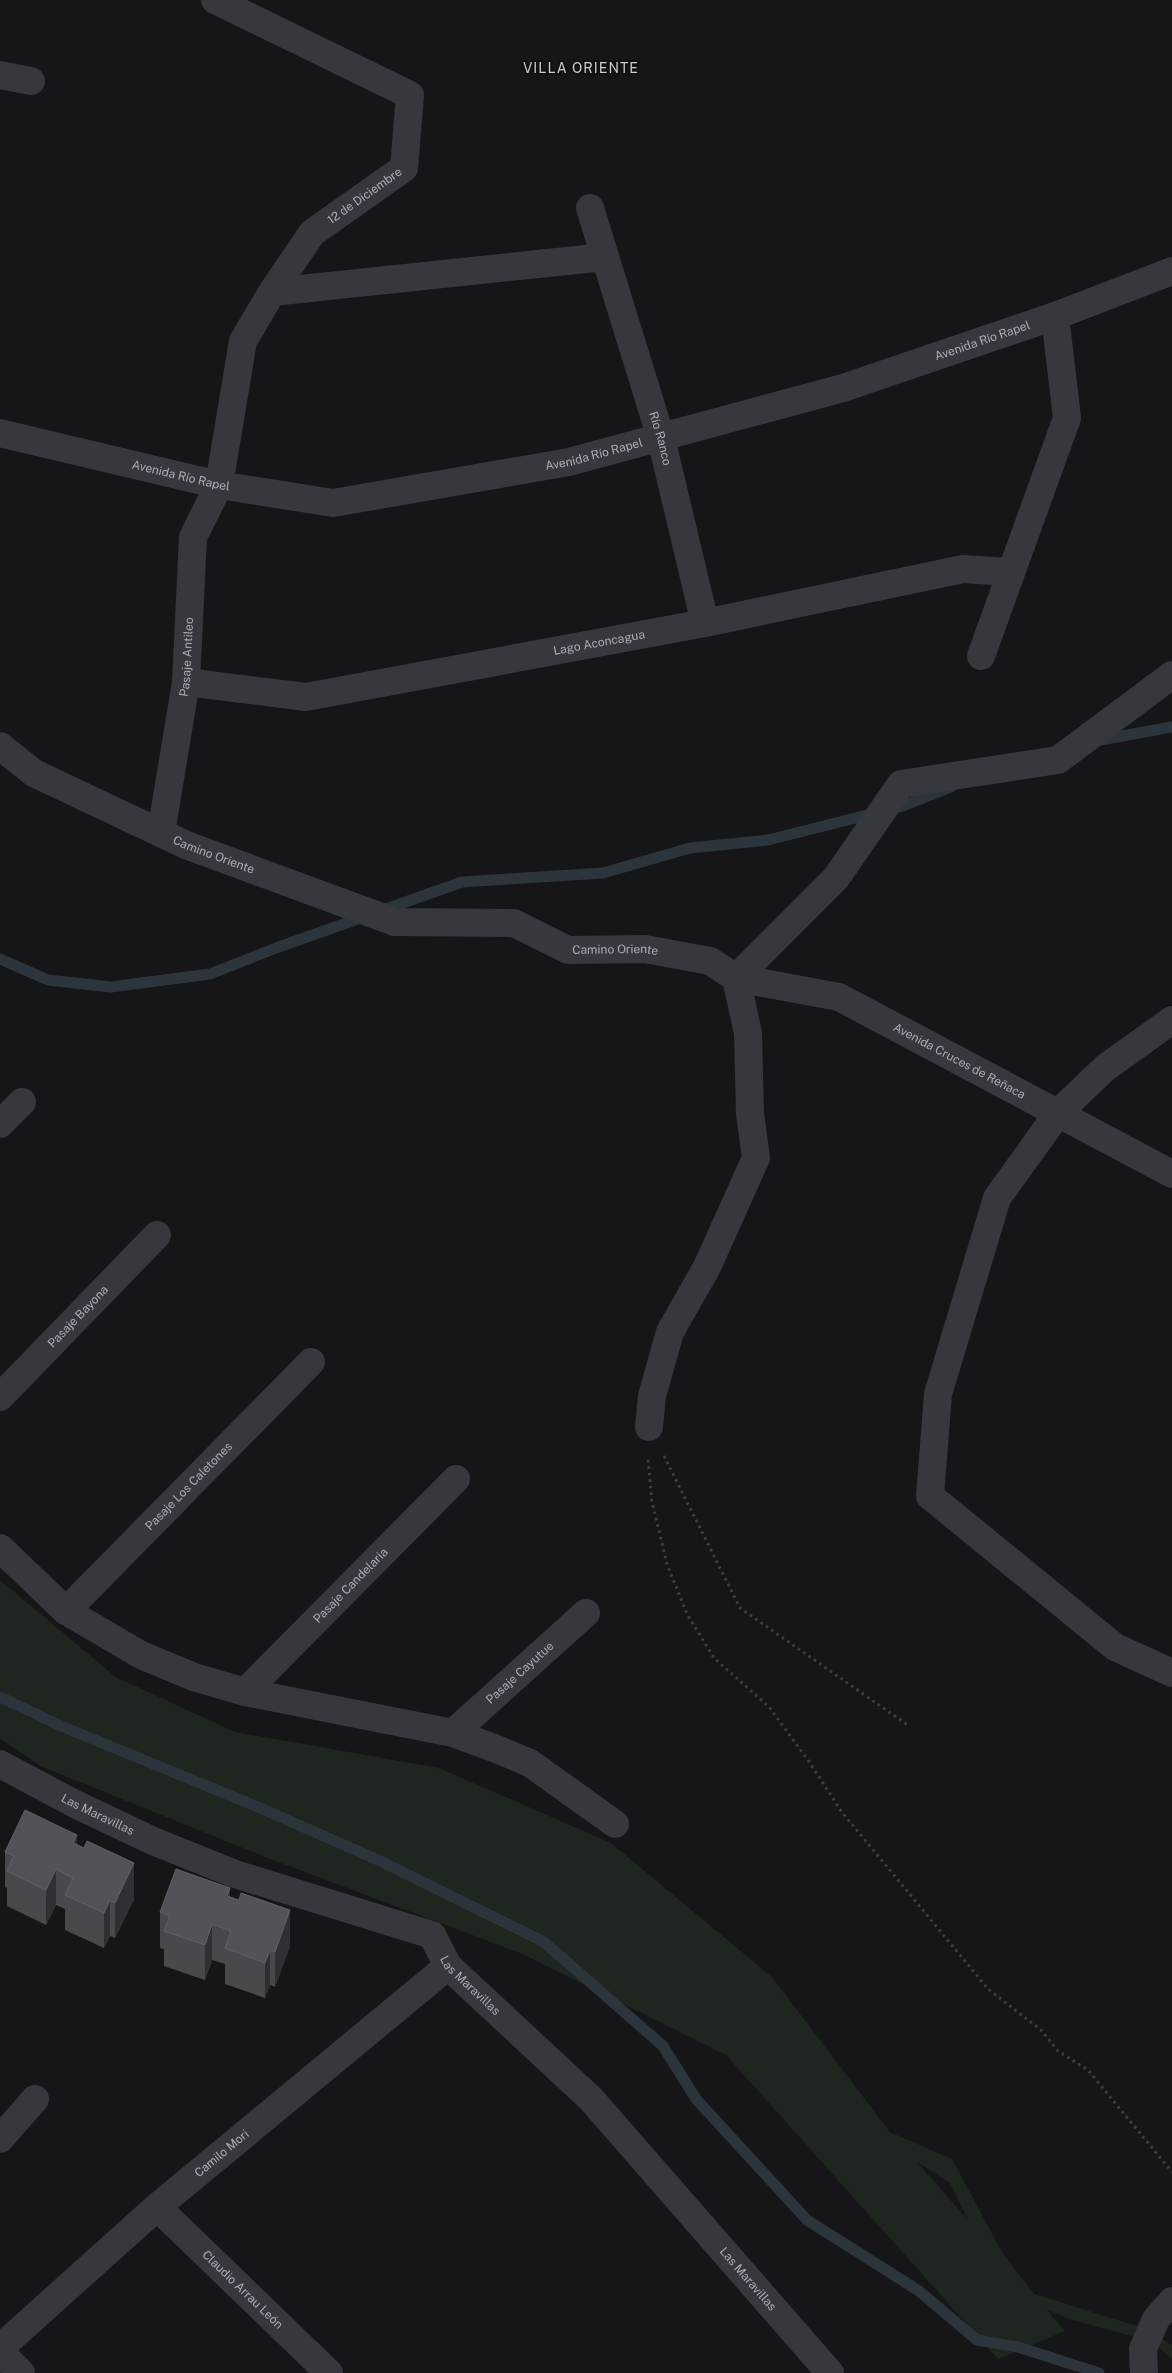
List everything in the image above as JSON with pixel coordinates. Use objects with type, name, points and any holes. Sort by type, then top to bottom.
[{"type":"street","name":"12 de Diciembre","points":[[215,0],[410,95],[404,168],[312,233],[272,292],[243,340],[219,485]]},
{"type":"street","points":[[0,75],[31,81]]},
{"type":"street","name":"Río Ranco","points":[[590,208],[661,438],[705,623]]},
{"type":"street","points":[[272,292],[605,257]]},
{"type":"street","name":"Avenida Río Rapel","points":[[0,433],[219,485],[333,503],[569,462],[843,388],[1055,316],[1172,271]]},
{"type":"street","points":[[981,656],[1067,418],[1055,316]]},
{"type":"street","name":"Pasaje Antileo","points":[[161,833],[186,682],[193,537],[219,485]]},
{"type":"street","name":"Lago Aconcagua","points":[[186,682],[306,697],[705,623],[962,569],[1010,572]]},
{"type":"street","points":[[649,1427],[652,1396],[670,1332],[707,1267],[756,1158],[750,1114],[748,1032],[736,978],[836,878],[901,784],[1058,760],[1172,675]]},
{"type":"street","name":"Camino Oriente","points":[[0,746],[34,773],[186,845],[395,922],[514,923],[568,950],[645,949],[710,961],[736,978]]},
{"type":"street","name":"Avenida Cruces de Reñaca","points":[[736,978],[839,997],[1172,1174]]},
{"type":"street","points":[[1172,1020],[1105,1068],[1058,1113],[997,1198],[938,1394],[930,1496],[1115,1648],[1172,1673]]},
{"type":"street","points":[[0,1124],[22,1102]]},
{"type":"street","name":"Pasaje Bayona","points":[[0,1397],[156,1235]]},
{"type":"street","name":"Pasaje Los Caletones","points":[[66,1611],[311,1362]]},
{"type":"street","name":"Pasaje Candelaria","points":[[245,1692],[456,1479]]},
{"type":"street","points":[[0,1548],[66,1611],[141,1655],[194,1677],[245,1692],[453,1733],[530,1763],[615,1824]]},
{"type":"street","name":"Pasaje Cayutue","points":[[453,1733],[586,1613]]},
{"type":"street","name":"Las Maravillas","points":[[0,1764],[73,1803],[144,1837],[235,1874],[432,1936],[448,1966],[591,2099],[830,2373]]},
{"type":"street","name":"Camilo Mori","points":[[0,2348],[157,2206],[448,1966]]},
{"type":"street","points":[[0,2139],[35,2099]]},
{"type":"street","name":"Claudio Arrau León","points":[[157,2206],[329,2373]]},
{"type":"street","points":[[1144,2373],[1143,2349],[1156,2319],[1172,2301]]},
{"type":"street","points":[[0,2352],[21,2373]]},
{"type":"path","points":[[649,1427],[740,1608],[909,1726]]},
{"type":"path","points":[[649,1427],[648,1465],[652,1502],[667,1564],[687,1614],[714,1658],[769,1707],[810,1763],[841,1811],[988,1988],[1041,2030],[1058,2051],[1088,2070],[1172,2172]]},
{"type":"shaded area","points":[[0,1580],[116,1677],[235,1732],[439,1768],[611,1843],[772,1977],[890,2132],[952,2159],[1003,2254],[1034,2294],[1147,2329],[1172,2345],[1172,2359],[1151,2341],[1072,2320],[1047,2310],[1065,2331],[998,2359],[726,2055],[525,1955],[278,1862],[40,1766],[0,1738]],"holes":[[[917,2162],[950,2183],[968,2220]]]},
{"type":"building","points":[[25,1810],[77,1835],[73,1843],[84,1848],[87,1841],[134,1863],[115,1903],[110,1900],[104,1913],[65,1895],[73,1878],[56,1869],[46,1890],[7,1871],[14,1856],[5,1852]]},
{"type":"building","points":[[176,1869],[230,1888],[227,1896],[239,1900],[241,1893],[290,1910],[275,1952],[270,1950],[265,1963],[225,1948],[231,1931],[212,1924],[205,1945],[164,1931],[170,1916],[160,1912]]},
{"type":"waterway","points":[[1095,741],[1172,727]]},
{"type":"waterway","points":[[0,959],[48,980],[111,987],[210,974],[276,948],[462,882],[603,873],[690,848],[768,840],[903,806],[951,787]]},
{"type":"waterway","points":[[0,1697],[61,1726],[258,1807],[378,1860],[544,1942],[663,2046],[696,2099],[807,2220],[919,2291],[977,2340],[1018,2347],[1099,2373]]},
{"type":"district","name":"VILLA ORIENTE","points":[[581,68]]}]
